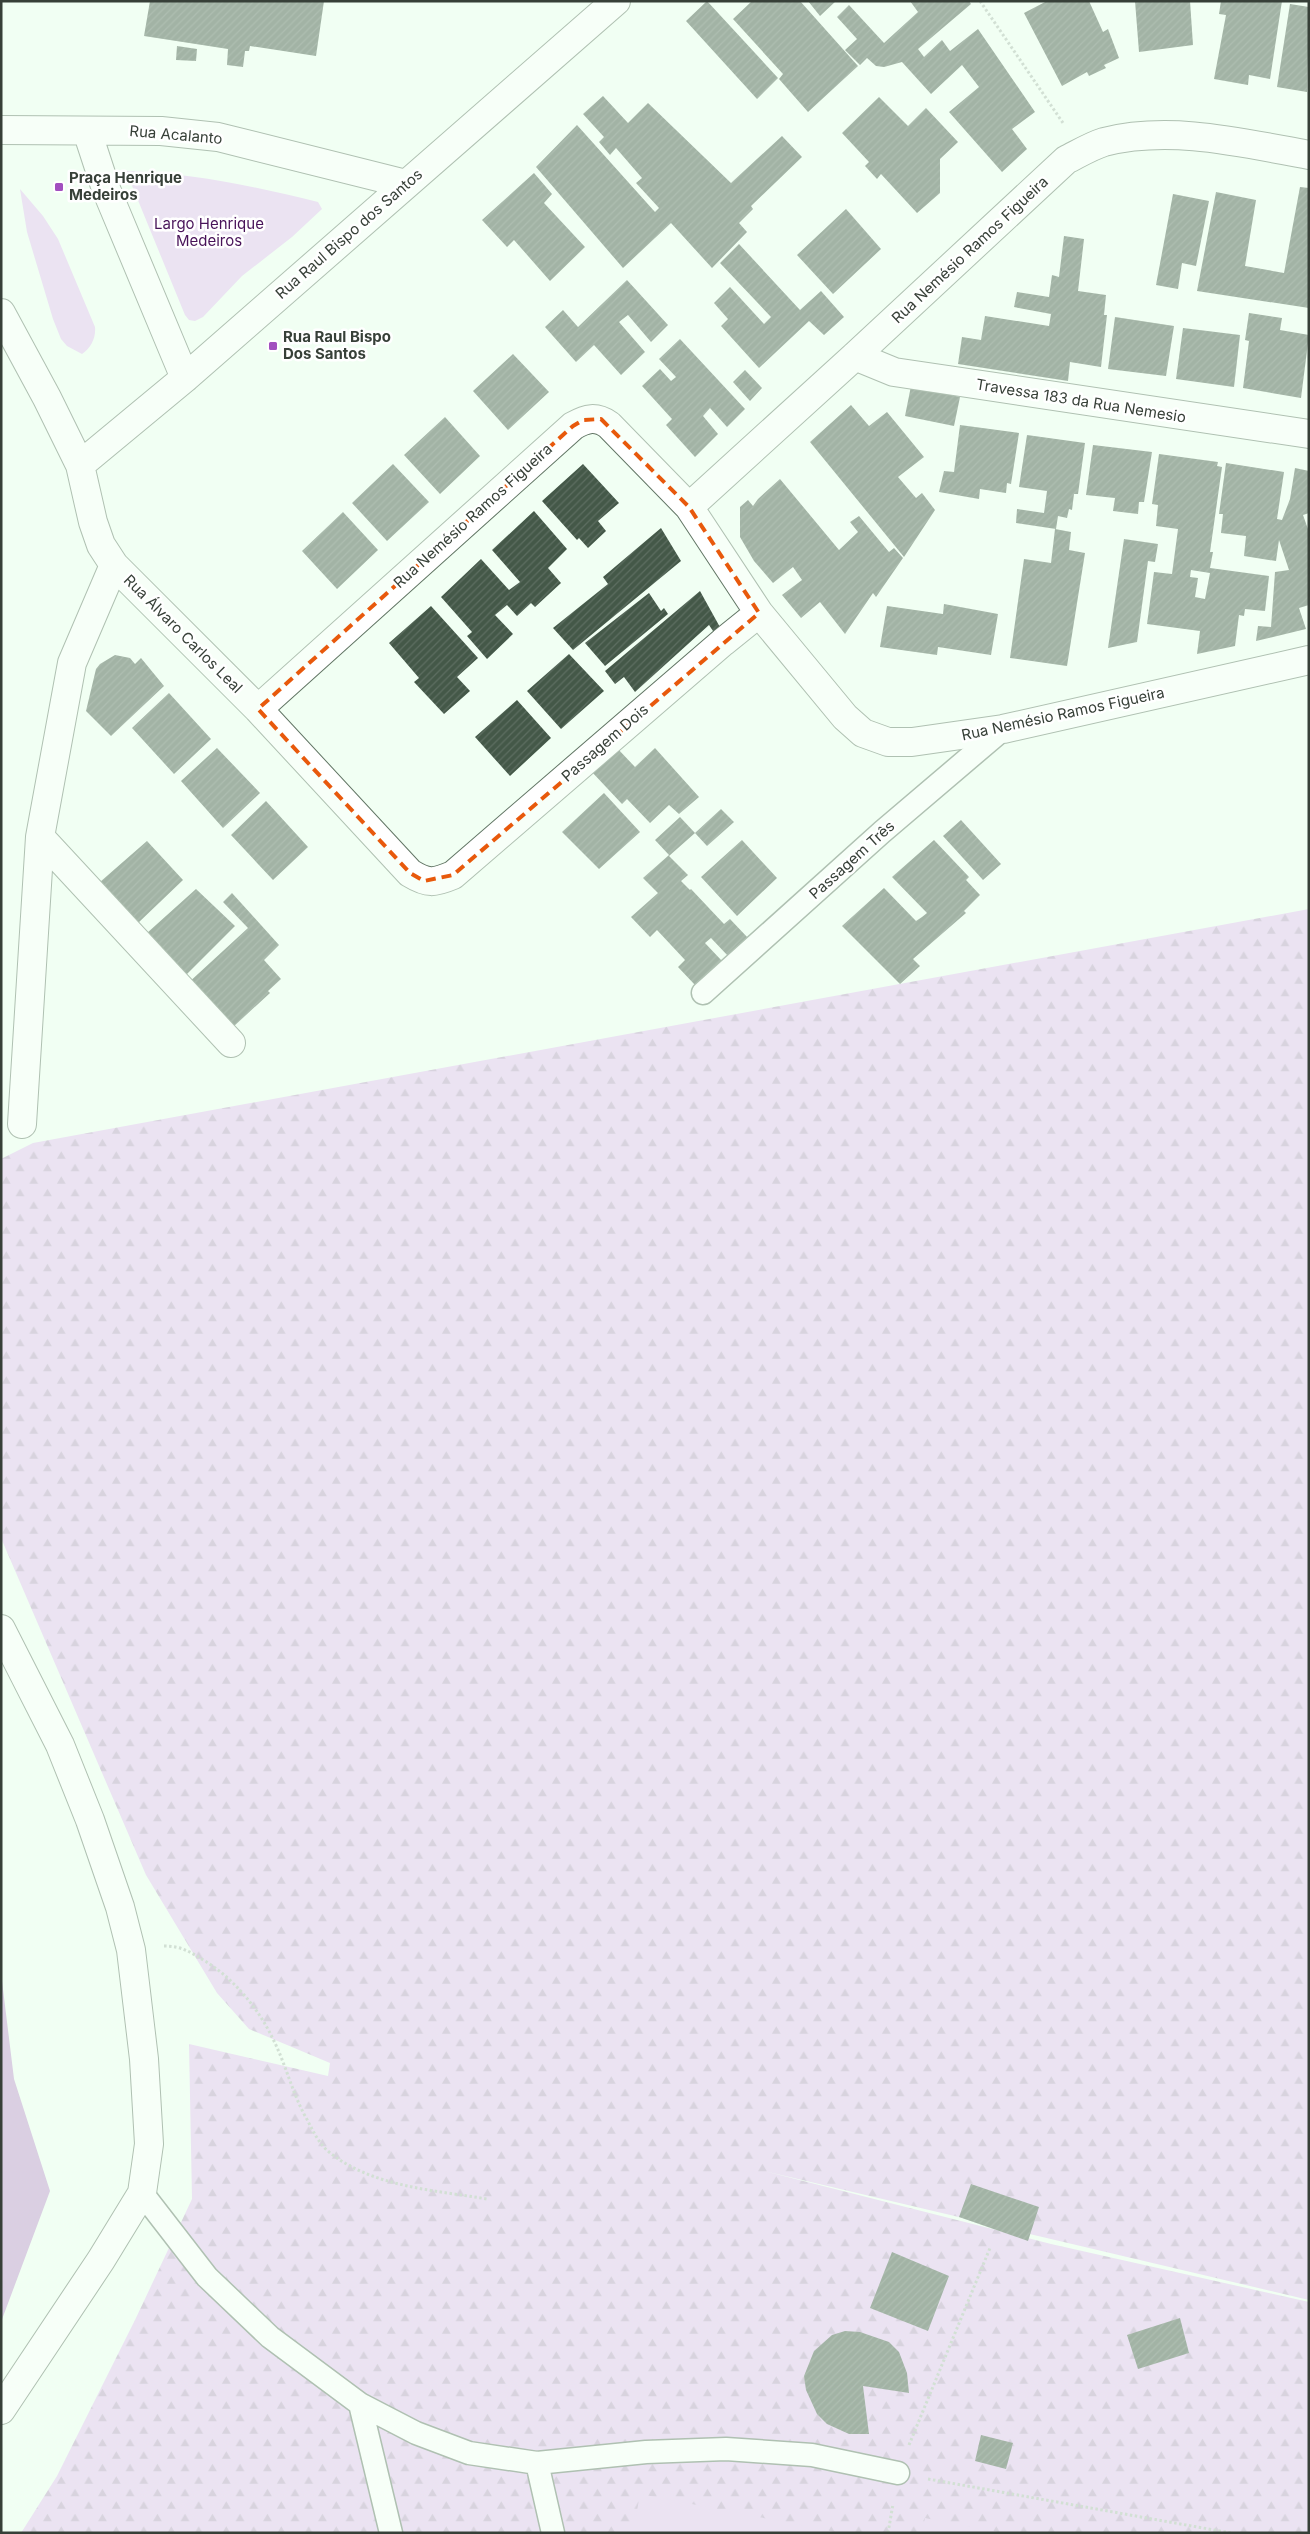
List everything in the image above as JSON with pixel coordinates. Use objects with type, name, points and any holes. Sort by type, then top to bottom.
[{"type":"street","name":"Rua Raul Bispo dos Santos","points":[[80,465],[185,378],[616,1]]},
{"type":"street","name":"Rua Acalanto","points":[[1,130],[160,131],[218,137],[406,184]]},
{"type":"street","points":[[87,130],[110,198],[185,378]]},
{"type":"street","name":"Rua Nemésio Ramos Figueira","points":[[688,507],[855,356],[1066,160],[1103,142],[1153,136],[1214,138],[1309,155]]},
{"type":"street","name":"Rua Álvaro Carlos Leal","points":[[1,313],[47,398],[80,465],[92,522],[101,545],[114,565],[258,708],[410,872],[424,881],[438,881],[454,875]]},
{"type":"street","name":"Travessa 183 da Rua Nemesio","points":[[855,356],[894,372],[1309,434]]},
{"type":"street","name":"Rua Nemésio Ramos Figueira","points":[[258,708],[573,426],[583,420],[601,419],[610,425],[688,507],[759,613],[845,718],[863,733],[888,742],[912,742],[1003,729],[1309,660]]},
{"type":"street","points":[[22,1124],[40,837],[72,663],[114,565]]},
{"type":"street","name":"Passagem Dois","points":[[454,875],[715,648],[759,613]]},
{"type":"street","points":[[40,837],[231,1044]]},
{"type":"street","points":[[1,1628],[60,1745],[90,1820],[120,1907],[131,1950],[148,2109],[149,2144],[142,2193],[102,2260],[1,2410]]},
{"type":"lane","name":"Passagem Três","points":[[703,993],[882,832],[1003,729]]},
{"type":"lane","points":[[142,2193],[206,2277],[270,2337],[360,2404],[416,2433],[468,2453],[537,2463],[646,2452],[726,2449],[812,2456],[898,2473]]},
{"type":"lane","points":[[360,2404],[391,2533]]},
{"type":"lane","points":[[537,2463],[552,2533]]},
{"type":"path","points":[[980,1],[1083,152]]},
{"type":"path","points":[[131,1950],[154,1945],[179,1946],[214,1967],[234,1984],[254,2009],[272,2037],[298,2102],[319,2142],[330,2152],[370,2175],[397,2183],[487,2199]]},
{"type":"path","points":[[990,2248],[898,2473],[969,2488],[1231,2533]]},
{"type":"highlighted area","points":[[601,419],[689,507],[759,613],[453,875],[424,881],[410,873],[258,709],[573,426],[583,420]]},
{"type":"green space","name":"Largo Henrique Medeiros","points":[[126,171],[198,177],[246,186],[318,202],[322,209],[292,237],[242,276],[203,317],[195,321],[189,320],[185,315]]},
{"type":"green space","points":[[20,189],[43,216],[58,239],[95,327],[95,335],[92,342],[82,354],[67,346],[61,339],[53,319],[27,232]]},
{"type":"green space","points":[[1309,909],[1309,2300],[764,2171],[1051,2244],[1309,2302],[1309,2533],[21,2533],[57,2476],[135,2320],[192,2199],[189,2044],[328,2076],[330,2063],[249,2029],[217,1993],[146,1875],[1,1538],[1,1159],[33,1143]]},
{"type":"green space","points":[[640,2494],[836,2532],[836,2533],[633,2533]]},
{"type":"green space","points":[[925,2518],[1004,2533],[922,2533]]},
{"type":"shaded area","points":[[1,1973],[14,2079],[50,2191],[1,2322]]},
{"type":"building","points":[[150,1],[324,1],[316,56],[250,46],[249,51],[245,51],[243,67],[227,65],[228,49],[144,36]]},
{"type":"building","points":[[707,1],[778,78],[757,99],[686,21]]},
{"type":"building","points":[[752,1],[800,1],[858,66],[808,112],[779,79],[783,74],[733,19]]},
{"type":"building","points":[[808,1],[836,1],[820,16]]},
{"type":"building","points":[[910,1],[969,1],[971,4],[918,49],[924,57],[942,40],[950,51],[978,29],[1035,112],[1012,129],[1027,149],[1002,172],[949,112],[979,87],[962,65],[931,94],[902,62],[884,67],[876,66],[867,58],[860,65],[845,50],[857,39],[837,17],[849,5],[884,43],[918,12]]},
{"type":"building","points":[[1047,1],[1089,1],[1103,32],[1108,29],[1119,58],[1104,65],[1106,68],[1089,76],[1087,72],[1062,86],[1024,13]]},
{"type":"building","points":[[1135,1],[1190,1],[1193,45],[1139,52]]},
{"type":"building","points":[[1221,1],[1282,1],[1270,79],[1249,75],[1248,85],[1214,79],[1226,15],[1219,14]]},
{"type":"building","points":[[1290,4],[1309,7],[1307,92],[1277,87]]},
{"type":"building","points":[[177,46],[197,49],[196,61],[176,60]]},
{"type":"building","points":[[603,96],[628,123],[648,103],[731,183],[782,136],[802,157],[751,206],[753,209],[739,223],[747,232],[712,268],[671,223],[623,268],[536,167],[577,125],[655,212],[659,208],[636,183],[642,178],[616,148],[610,155],[599,142],[604,137],[583,114]]},
{"type":"building","points":[[879,97],[908,126],[926,108],[958,142],[940,159],[940,193],[917,213],[881,174],[877,179],[865,166],[869,162],[842,133]]},
{"type":"building","points":[[534,173],[552,194],[544,203],[585,247],[550,281],[514,240],[507,247],[482,220]]},
{"type":"building","points":[[1300,187],[1309,188],[1309,308],[1197,291],[1216,192],[1256,200],[1245,266],[1284,273]]},
{"type":"building","points":[[1173,194],[1209,201],[1196,266],[1182,263],[1178,289],[1156,285]]},
{"type":"building","points":[[846,209],[881,249],[833,294],[797,255]]},
{"type":"building","points":[[1064,236],[1084,239],[1078,291],[1106,295],[1104,315],[1107,315],[1101,367],[1070,362],[1068,381],[958,364],[962,337],[981,340],[985,316],[1049,326],[1051,314],[1014,307],[1017,292],[1049,297],[1052,275],[1059,277]]},
{"type":"building","points":[[739,244],[800,310],[821,291],[844,317],[824,335],[809,321],[759,368],[721,326],[728,319],[714,303],[730,287],[764,324],[771,317],[720,263]]},
{"type":"building","points":[[627,280],[668,325],[651,342],[628,315],[619,322],[645,352],[621,375],[594,345],[576,362],[545,327],[563,310],[578,327]]},
{"type":"building","points":[[1249,313],[1282,318],[1280,330],[1309,335],[1301,398],[1243,388],[1249,341],[1245,340]]},
{"type":"building","points":[[1115,317],[1174,326],[1166,376],[1108,369]]},
{"type":"building","points":[[1183,328],[1240,335],[1234,387],[1176,379]]},
{"type":"building","points":[[680,339],[745,409],[727,427],[710,408],[703,416],[718,434],[695,457],[666,425],[672,419],[642,386],[660,369],[671,381],[676,377],[659,359]]},
{"type":"building","points":[[513,354],[549,392],[508,430],[473,391]]},
{"type":"building","points":[[745,370],[762,388],[750,401],[733,382]]},
{"type":"building","points":[[911,386],[960,397],[954,426],[905,416]]},
{"type":"building","points":[[851,405],[869,426],[887,412],[924,457],[898,477],[916,498],[922,493],[935,510],[904,557],[810,442]]},
{"type":"building","points":[[445,417],[480,456],[440,494],[404,455]]},
{"type":"building","points":[[960,425],[1019,433],[1011,484],[1007,483],[1006,493],[980,489],[979,499],[939,492],[944,471],[954,472]]},
{"type":"building","points":[[1027,435],[1085,443],[1078,494],[1074,494],[1072,510],[1069,509],[1067,518],[1058,516],[1056,529],[1016,523],[1017,509],[1044,513],[1047,491],[1019,487]]},
{"type":"building","points":[[1093,445],[1152,452],[1144,502],[1139,502],[1138,514],[1113,511],[1115,498],[1086,495]]},
{"type":"building","points":[[1159,454],[1218,462],[1217,466],[1222,467],[1210,552],[1213,552],[1210,568],[1269,576],[1265,611],[1245,609],[1244,616],[1239,615],[1235,646],[1197,654],[1200,631],[1147,624],[1154,572],[1172,574],[1178,529],[1156,526],[1158,505],[1152,504]],"holes":[[[1191,570],[1210,573],[1205,599],[1195,597],[1198,578],[1190,577]]]},
{"type":"building","points":[[1226,463],[1284,472],[1277,519],[1282,520],[1290,499],[1295,468],[1309,471],[1309,513],[1303,515],[1309,532],[1309,605],[1299,608],[1306,629],[1256,641],[1258,626],[1271,627],[1275,572],[1289,570],[1279,540],[1276,561],[1244,556],[1246,536],[1221,533],[1223,514],[1219,514]]},
{"type":"building","points":[[393,464],[429,502],[387,541],[352,503]]},
{"type":"building","points":[[583,464],[619,503],[598,521],[606,531],[588,548],[579,538],[577,540],[542,501]]},
{"type":"building","points":[[780,479],[839,550],[858,532],[850,522],[859,516],[889,552],[894,548],[903,558],[876,597],[873,593],[845,634],[820,602],[801,618],[782,595],[802,580],[793,567],[773,583],[754,561],[740,537],[740,507],[748,500],[753,506]]},
{"type":"building","points":[[534,511],[567,549],[548,568],[561,583],[535,607],[531,603],[517,616],[507,605],[495,615],[513,634],[487,659],[467,636],[472,632],[441,597],[481,559],[509,590],[520,582],[492,550]]},
{"type":"building","points":[[343,512],[378,550],[337,589],[302,551]]},
{"type":"building","points":[[661,528],[681,561],[573,650],[553,628],[608,584],[603,577]]},
{"type":"building","points":[[1055,529],[1071,532],[1069,550],[1085,553],[1067,666],[1010,658],[1024,559],[1051,563]]},
{"type":"building","points":[[1124,539],[1158,544],[1155,562],[1148,561],[1137,642],[1108,648]]},
{"type":"building","points":[[700,591],[721,629],[715,634],[709,625],[635,692],[624,677],[615,684],[605,671]]},
{"type":"building","points":[[649,593],[661,611],[664,608],[668,614],[605,666],[585,643]]},
{"type":"building","points":[[944,604],[998,614],[991,655],[938,647],[937,655],[880,647],[887,606],[943,614]]},
{"type":"building","points":[[431,606],[478,658],[457,677],[470,691],[444,714],[414,682],[419,678],[389,643]]},
{"type":"building","points":[[569,654],[604,691],[561,729],[527,691]]},
{"type":"building","points":[[115,655],[130,658],[135,664],[141,658],[164,686],[111,736],[86,711],[96,669],[100,664]]},
{"type":"building","points":[[169,693],[211,739],[174,774],[132,728]]},
{"type":"building","points":[[517,700],[551,738],[510,776],[475,737]]},
{"type":"building","points":[[217,748],[260,793],[223,828],[181,781]]},
{"type":"building","points":[[617,748],[635,767],[655,748],[699,797],[679,814],[669,805],[650,823],[627,799],[622,804],[591,771]]},
{"type":"building","points":[[604,793],[640,832],[599,869],[562,832]]},
{"type":"building","points":[[266,801],[308,847],[273,880],[231,835]]},
{"type":"building","points":[[721,809],[734,822],[707,846],[695,833]]},
{"type":"building","points":[[680,817],[695,833],[669,856],[688,875],[681,881],[724,924],[730,919],[748,938],[728,956],[711,938],[705,943],[722,961],[695,985],[678,967],[685,960],[657,930],[650,937],[631,917],[658,893],[643,878],[669,855],[655,840]]},
{"type":"building","points":[[961,820],[1001,864],[983,880],[943,836]]},
{"type":"building","points":[[742,840],[777,878],[737,916],[701,877]]},
{"type":"building","points":[[934,840],[969,877],[966,880],[980,895],[964,911],[966,913],[913,959],[920,966],[900,984],[842,926],[884,888],[916,921],[927,913],[892,877]]},
{"type":"building","points":[[147,841],[183,880],[137,924],[100,882]]},
{"type":"building","points":[[196,889],[235,926],[185,976],[147,933]]},
{"type":"building","points":[[232,893],[279,945],[264,960],[281,979],[268,991],[270,993],[233,1027],[186,985],[248,928],[223,902]]},
{"type":"building","points":[[971,2184],[1039,2207],[1028,2241],[959,2217]]},
{"type":"building","points":[[892,2252],[949,2276],[928,2331],[870,2308]]},
{"type":"building","points":[[1180,2318],[1189,2353],[1138,2369],[1127,2335]]},
{"type":"building","points":[[845,2331],[860,2332],[889,2342],[899,2352],[907,2373],[909,2393],[863,2386],[869,2434],[849,2434],[827,2424],[817,2414],[806,2390],[804,2376],[814,2351],[832,2335]]},
{"type":"building","points":[[981,2435],[1013,2443],[1006,2469],[975,2461]]},
{"type":"place","name":"Praça Henrique Medeiros","points":[[59,187]]},
{"type":"place","name":"Rua Raul Bispo Dos Santos","points":[[273,346]]}]
